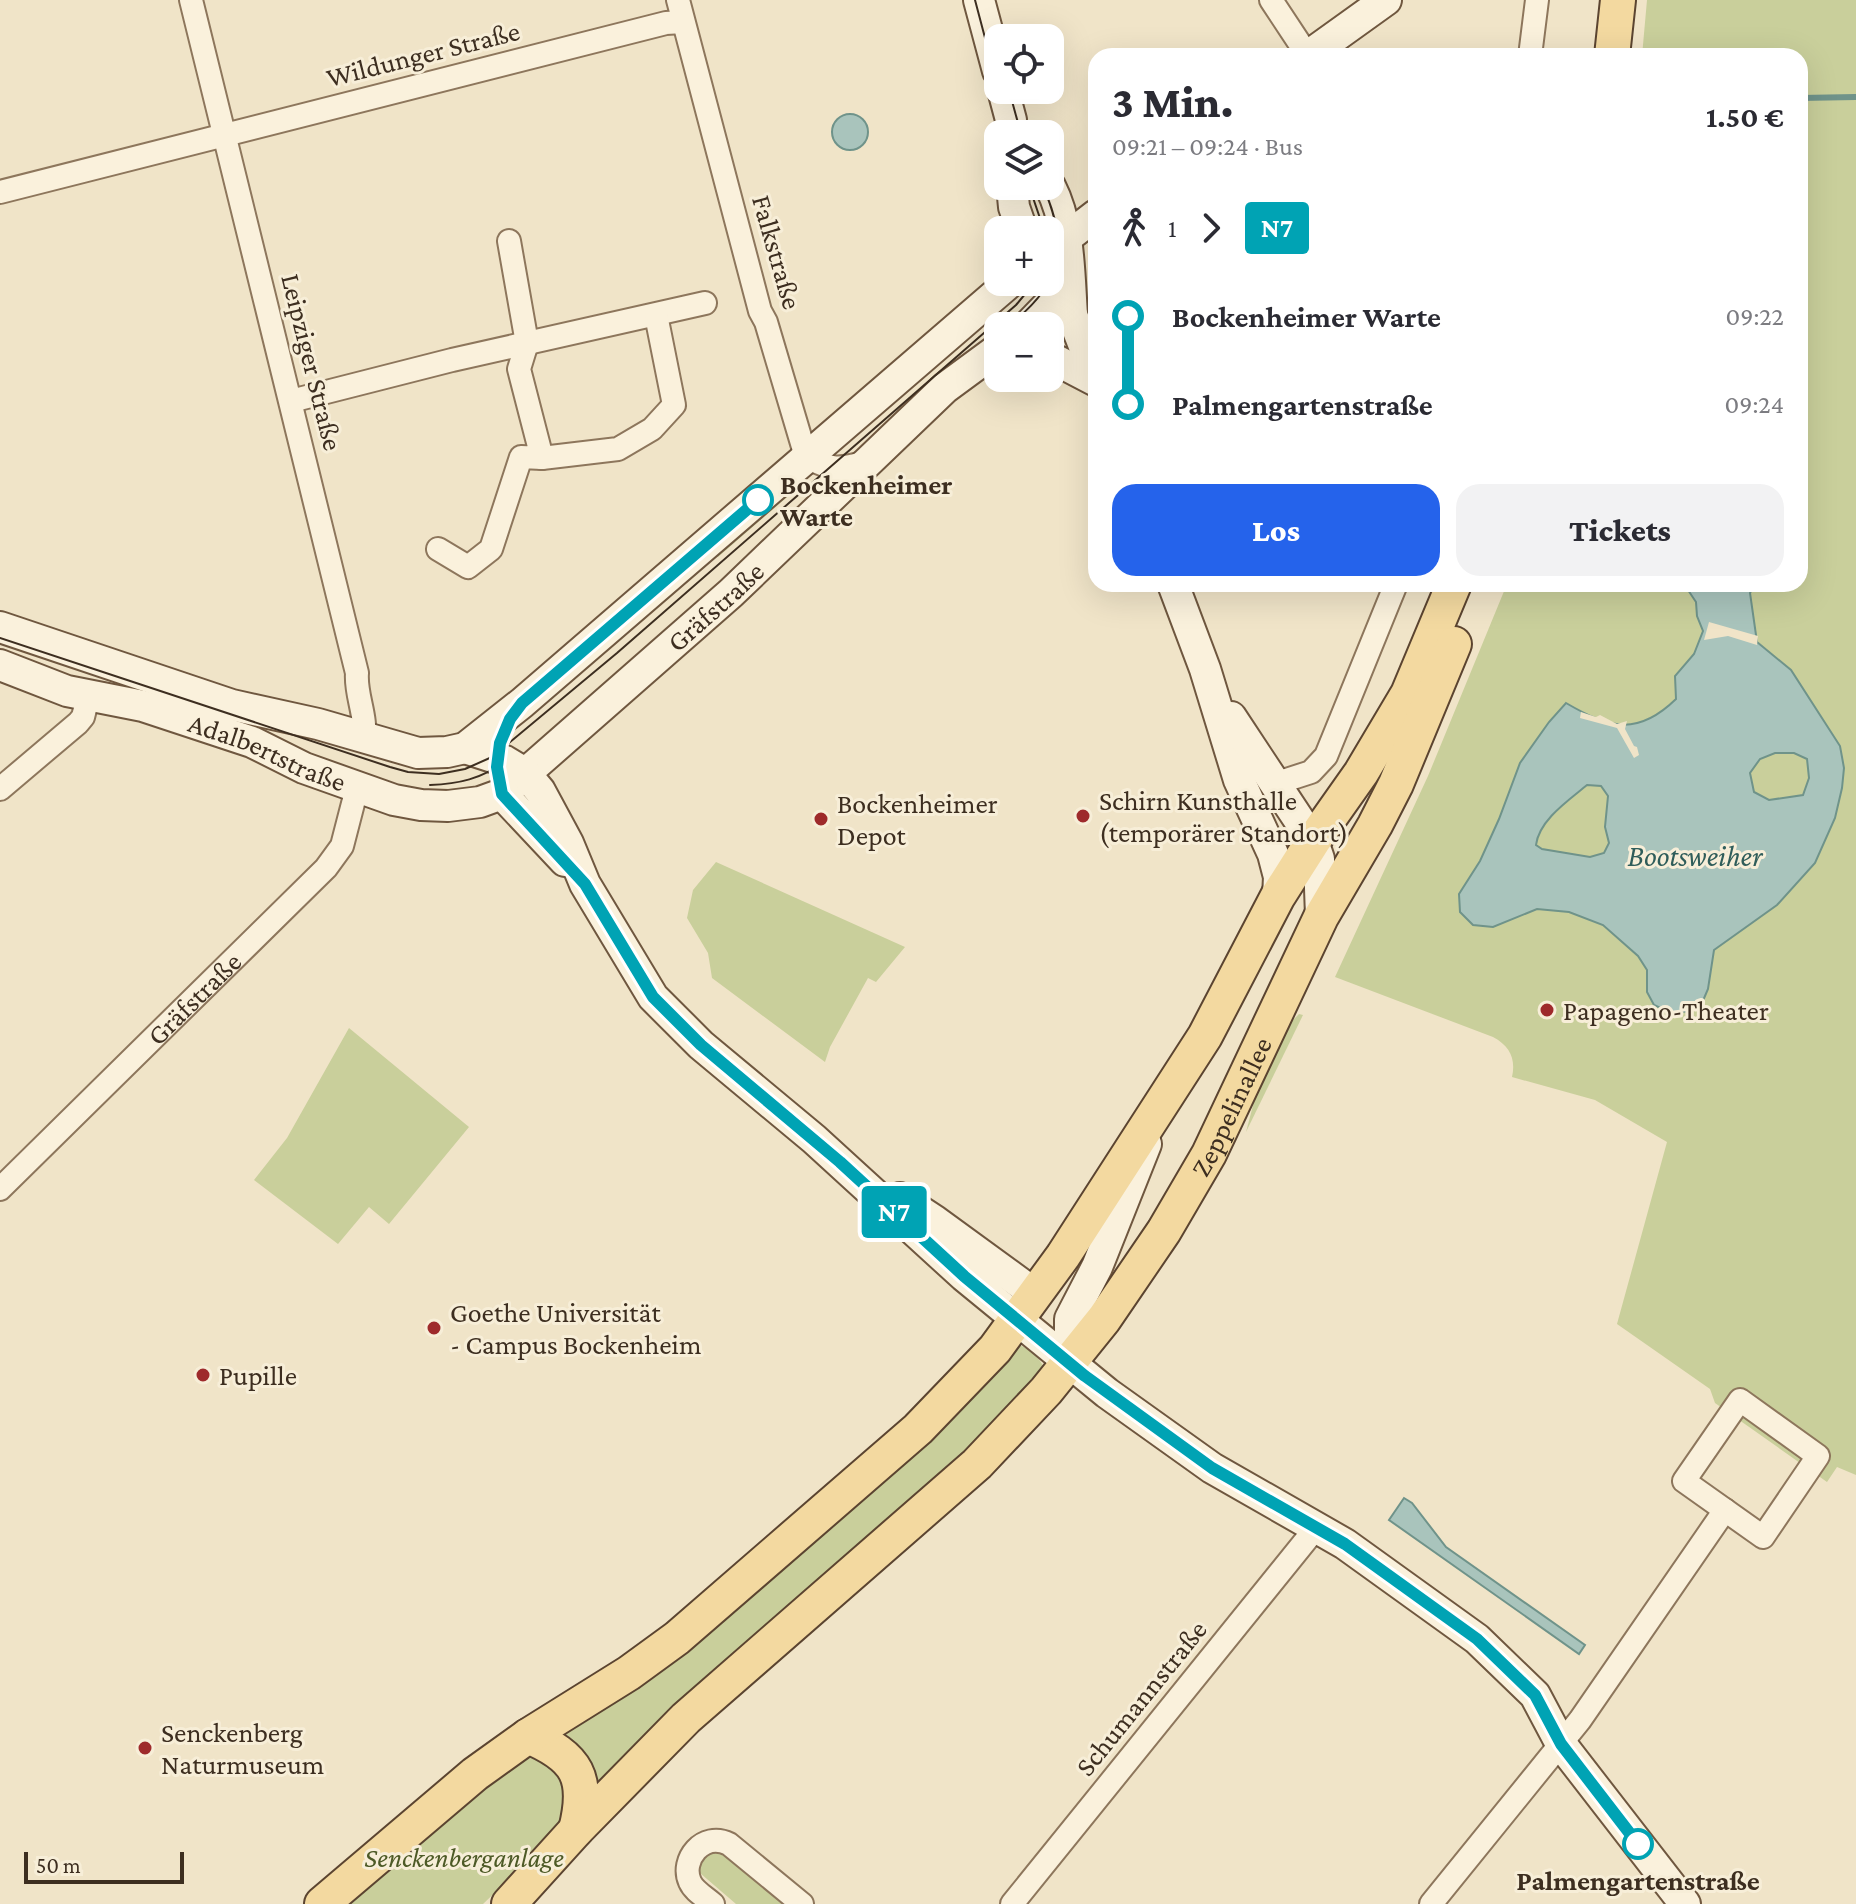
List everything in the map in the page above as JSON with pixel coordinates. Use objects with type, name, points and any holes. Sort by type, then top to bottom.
[{"type":"main road","points":[[1592,48],[1596,0]]},
{"type":"main road","points":[[1613,48],[1618,0]]},
{"type":"main road","name":"Zeppelinallee","points":[[1026,1307],[1162,1107],[1205,1036],[1278,896],[1311,852],[1408,694],[1451,592]]},
{"type":"main road","name":"Zeppelinallee","points":[[1070,1362],[1126,1288],[1209,1154],[1321,917],[1396,784],[1474,592]]},
{"type":"main road","points":[[322,1904],[475,1774],[677,1638],[918,1429],[960,1388],[1026,1307]]},
{"type":"main road","points":[[509,1904],[576,1830],[686,1718],[977,1464],[1070,1362]]},
{"type":"main road","points":[[528,1736],[556,1750],[577,1771],[583,1793],[576,1830]]},
{"type":"street","name":"Leipziger Straße","points":[[191,0],[357,673],[357,690],[365,728],[363,739]]},
{"type":"street","name":"Falkstraße","points":[[678,0],[760,311],[766,322],[806,457]]},
{"type":"street","points":[[979,0],[985,24]]},
{"type":"street","points":[[1271,0],[1303,48]]},
{"type":"street","points":[[1319,48],[1386,0]]},
{"type":"street","points":[[1531,48],[1537,0]]},
{"type":"street","name":"Wildunger Straße","points":[[0,192],[666,23],[683,22]]},
{"type":"street","points":[[1064,239],[1088,221]]},
{"type":"street","points":[[509,241],[527,343],[519,369],[542,458]]},
{"type":"street","name":"Gräfstraße","points":[[465,748],[522,703],[994,296]]},
{"type":"street","points":[[1043,312],[1059,297],[1088,361]]},
{"type":"street","points":[[291,401],[705,303]]},
{"type":"street","points":[[438,549],[468,567],[491,549],[521,457],[542,458],[618,449],[652,429],[674,405],[656,315]]},
{"type":"street","name":"Gräfstraße","points":[[502,794],[731,593],[945,388],[984,359]]},
{"type":"street","points":[[1064,364],[1088,375]]},
{"type":"street","points":[[806,457],[829,469],[866,462]]},
{"type":"street","points":[[1176,592],[1205,669],[1239,780],[1277,865],[1278,896]]},
{"type":"street","points":[[1274,784],[1311,772],[1326,756],[1393,592]]},
{"type":"street","name":"Adalbertstraße","points":[[0,627],[232,705],[318,724],[399,749],[433,754],[465,748]]},
{"type":"street","points":[[34,677],[55,667],[58,652],[48,642]]},
{"type":"street","name":"Adalbertstraße","points":[[0,665],[88,697],[143,706],[252,742],[304,768],[357,788],[421,805],[480,802],[502,794]]},
{"type":"street","points":[[1205,669],[1311,852],[1321,917]]},
{"type":"street","points":[[0,789],[78,723],[83,717],[88,697]]},
{"type":"street","name":"Gräfstraße","points":[[502,794],[498,758],[503,734],[522,703]]},
{"type":"street","points":[[465,748],[498,758],[525,773],[547,802],[585,884],[653,997],[701,1045],[840,1162],[964,1276],[1026,1307],[1070,1362],[1107,1393],[1212,1468],[1345,1544],[1477,1639],[1535,1695],[1561,1744],[1685,1904]]},
{"type":"street","name":"Gräfstraße","points":[[0,1189],[326,868],[342,846],[357,788]]},
{"type":"street","points":[[502,794],[585,884]]},
{"type":"street","points":[[1269,844],[1284,852],[1345,851],[1369,836]]},
{"type":"street","points":[[1070,1362],[1070,1319],[1097,1267],[1162,1107]]},
{"type":"street","points":[[1740,1400],[1818,1456],[1763,1537],[1725,1510],[1684,1481],[1740,1400]]},
{"type":"street","points":[[1431,1904],[1561,1744],[1725,1510]]},
{"type":"street","name":"Schumannstraße","points":[[1012,1904],[1315,1529]]},
{"type":"street","points":[[713,1904],[694,1889],[687,1874],[690,1860],[698,1848],[708,1840],[719,1839],[802,1904]]},
{"type":"green space","points":[[1647,0],[1856,0],[1856,1475],[1837,1467],[1827,1482],[1715,1403],[1710,1389],[1617,1324],[1667,1142],[1595,1100],[1512,1077],[1510,1054],[1493,1037],[1335,977],[1428,776],[1504,592],[1808,592],[1808,48],[1643,48]]},
{"type":"green space","points":[[799,483],[801,485],[718,557],[713,552]]},
{"type":"green space","points":[[716,862],[905,947],[876,982],[868,978],[825,1062],[712,978],[708,953],[687,918],[693,890]]},
{"type":"green space","points":[[1299,1014],[1303,1015],[1246,1132],[1256,1094],[1292,1021]]},
{"type":"green space","points":[[349,1028],[469,1127],[389,1224],[369,1207],[338,1244],[254,1180],[287,1138]]},
{"type":"green space","name":"Senckenberganlage","points":[[1015,1344],[1032,1353],[1044,1368],[955,1463],[722,1664],[664,1717],[594,1791],[563,1744],[560,1729]]},
{"type":"green space","name":"Senckenberganlage","points":[[530,1752],[543,1753],[575,1793],[554,1836],[483,1904],[337,1904]]},
{"type":"green space","points":[[710,1846],[744,1866],[744,1872],[783,1904],[736,1904],[700,1873],[696,1864]]},
{"type":"water","points":[[850,114],[863,119],[868,132],[863,145],[850,150],[837,145],[832,132],[837,119]]},
{"type":"water","name":"Bootsweiher","points":[[1689,592],[1751,592],[1757,642],[1791,670],[1840,746],[1844,768],[1835,818],[1815,863],[1777,905],[1714,950],[1708,989],[1702,1003],[1690,1011],[1671,1013],[1654,1005],[1647,992],[1647,970],[1638,956],[1603,925],[1569,912],[1537,909],[1493,927],[1473,925],[1460,912],[1459,894],[1480,861],[1520,763],[1549,722],[1566,703],[1596,718],[1622,725],[1635,724],[1662,711],[1676,699],[1675,676],[1694,654],[1703,631],[1696,602]],"holes":[[[1775,753],[1794,753],[1807,759],[1809,778],[1803,795],[1769,800],[1754,792],[1750,773],[1760,759]],[[1587,785],[1601,786],[1608,796],[1605,827],[1609,843],[1604,853],[1590,857],[1542,849],[1536,845],[1543,827],[1564,804]]]},
{"type":"water","points":[[1404,1498],[1412,1503],[1446,1547],[1585,1645],[1579,1654],[1389,1520]]},
{"type":"pier","points":[[1709,622],[1758,636],[1757,645],[1728,636],[1704,640]]},
{"type":"pier","points":[[1581,712],[1596,717],[1600,715],[1617,724],[1627,721],[1625,729],[1639,755],[1634,758],[1617,728],[1580,718]]},
{"type":"waterway","points":[[1808,98],[1856,97]]},
{"type":"tram line","points":[[975,0],[984,34]]},
{"type":"tram line","points":[[1013,104],[1017,120]]},
{"type":"tram line","points":[[1034,200],[1039,216]]},
{"type":"tram line","points":[[1024,312],[1052,277],[1057,262],[1056,227],[1048,200]]},
{"type":"tram line","points":[[0,638],[390,767],[408,772],[439,774],[465,769],[492,757],[617,653],[1023,296]]},
{"type":"tram line","points":[[430,785],[469,779],[505,761]]},
{"type":"bus line","name":"N7","points":[[758,500],[513,713],[500,743],[497,767],[502,794],[585,884],[653,997],[701,1045],[814,1139],[964,1276],[1107,1393],[1212,1468],[1345,1544],[1477,1639],[1535,1695],[1561,1744],[1638,1844]]},
{"type":"place","name":"Bockenheimer Warte","points":[[758,500]]},
{"type":"place","name":"Schirn Kunsthalle (temporärer Standort)","points":[[1083,816]]},
{"type":"place","name":"Bockenheimer Depot","points":[[821,819]]},
{"type":"place","name":"Papageno-Theater","points":[[1547,1010]]},
{"type":"place","name":"Goethe Universität - Campus Bockenheim","points":[[434,1328]]},
{"type":"place","name":"Pupille","points":[[203,1375]]},
{"type":"place","name":"Senckenberg Naturmuseum","points":[[145,1748]]},
{"type":"place","name":"Palmengartenstraße","points":[[1638,1844]]}]
